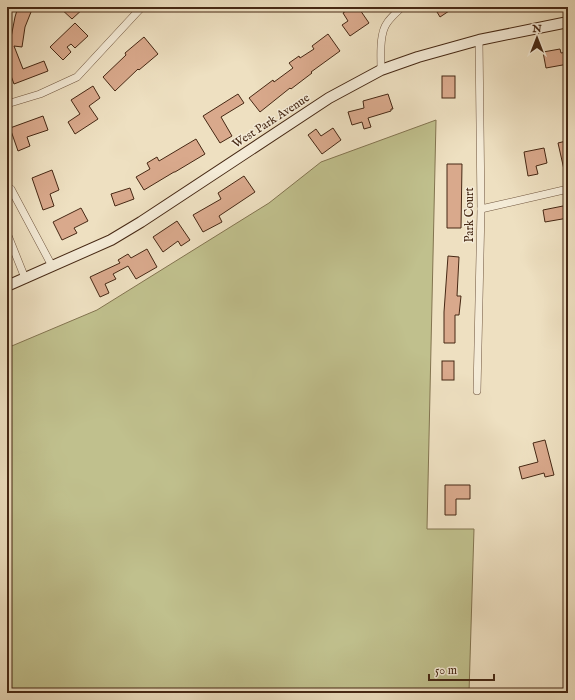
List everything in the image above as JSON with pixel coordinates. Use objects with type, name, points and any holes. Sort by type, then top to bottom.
[{"type":"street","points":[[381,70],[381,40],[386,24],[402,7]]},
{"type":"street","points":[[7,104],[40,94],[77,77],[140,9]]},
{"type":"street","name":"West Park Avenue","points":[[7,286],[111,240],[141,222],[329,98],[381,70],[418,57],[479,40],[568,22]]},
{"type":"street","name":"Park Court","points":[[477,391],[481,209],[479,40]]},
{"type":"street","points":[[7,187],[11,189],[52,266]]},
{"type":"street","points":[[481,209],[568,189]]},
{"type":"street","points":[[7,233],[25,278]]},
{"type":"green space","points":[[436,120],[427,529],[474,529],[469,693],[7,693],[7,348],[97,310],[269,203],[321,162]]},
{"type":"building","points":[[18,7],[33,7],[25,27],[22,47],[14,46],[23,69],[44,61],[48,71],[14,84],[7,65],[7,54]]},
{"type":"building","points":[[59,7],[85,7],[72,19]]},
{"type":"building","points":[[344,7],[358,7],[369,23],[350,36],[342,25],[348,21],[343,13],[346,11]]},
{"type":"building","points":[[434,7],[455,7],[440,17]]},
{"type":"building","points":[[75,23],[88,36],[75,48],[71,44],[67,47],[71,52],[63,60],[50,47]]},
{"type":"building","points":[[328,34],[340,51],[260,112],[249,98],[273,80],[274,82],[293,68],[289,63],[299,56],[300,58],[314,49],[312,46]]},
{"type":"building","points":[[144,37],[158,54],[139,70],[138,69],[115,91],[103,77],[126,55],[125,53]]},
{"type":"building","points":[[560,49],[561,53],[567,52],[568,64],[546,68],[543,52]]},
{"type":"building","points":[[442,76],[455,76],[455,98],[442,98]]},
{"type":"building","points":[[93,86],[100,98],[89,106],[98,119],[75,134],[68,122],[80,114],[71,100]]},
{"type":"building","points":[[238,94],[244,103],[221,117],[232,136],[220,143],[203,116]]},
{"type":"building","points":[[388,94],[393,109],[391,109],[391,111],[368,118],[371,127],[364,129],[362,122],[352,125],[348,112],[364,108],[363,101]]},
{"type":"building","points":[[43,116],[48,130],[27,137],[30,146],[18,151],[10,128]]},
{"type":"building","points":[[333,128],[341,140],[322,154],[308,135],[316,129],[321,136]]},
{"type":"building","points":[[196,139],[205,154],[144,190],[136,177],[150,169],[147,163],[157,157],[159,161]]},
{"type":"building","points":[[566,141],[568,150],[568,173],[565,174],[558,143]]},
{"type":"building","points":[[544,148],[547,163],[536,166],[538,174],[528,176],[524,152]]},
{"type":"building","points":[[447,164],[462,164],[461,228],[447,228]]},
{"type":"building","points":[[52,170],[59,190],[50,194],[54,206],[43,210],[32,178]]},
{"type":"building","points":[[244,176],[255,192],[219,216],[222,222],[203,232],[193,215],[221,199],[218,193]]},
{"type":"building","points":[[130,188],[134,199],[115,206],[111,194]]},
{"type":"building","points":[[568,205],[568,218],[545,222],[543,210]]},
{"type":"building","points":[[81,208],[88,221],[74,228],[77,233],[62,240],[53,222]]},
{"type":"building","points":[[177,221],[190,240],[181,246],[178,241],[163,252],[153,237]]},
{"type":"building","points":[[147,249],[157,267],[136,279],[128,266],[113,274],[116,279],[105,284],[109,293],[100,297],[90,277],[120,263],[118,260],[128,254],[131,258]]},
{"type":"building","points":[[448,256],[459,257],[457,296],[461,296],[459,315],[455,315],[455,343],[444,343],[444,312]]},
{"type":"building","points":[[442,361],[454,361],[454,380],[442,380]]},
{"type":"building","points":[[545,440],[554,475],[545,477],[544,473],[522,479],[519,467],[538,462],[533,443]]},
{"type":"building","points":[[445,485],[470,485],[470,499],[456,499],[456,515],[445,515]]}]
